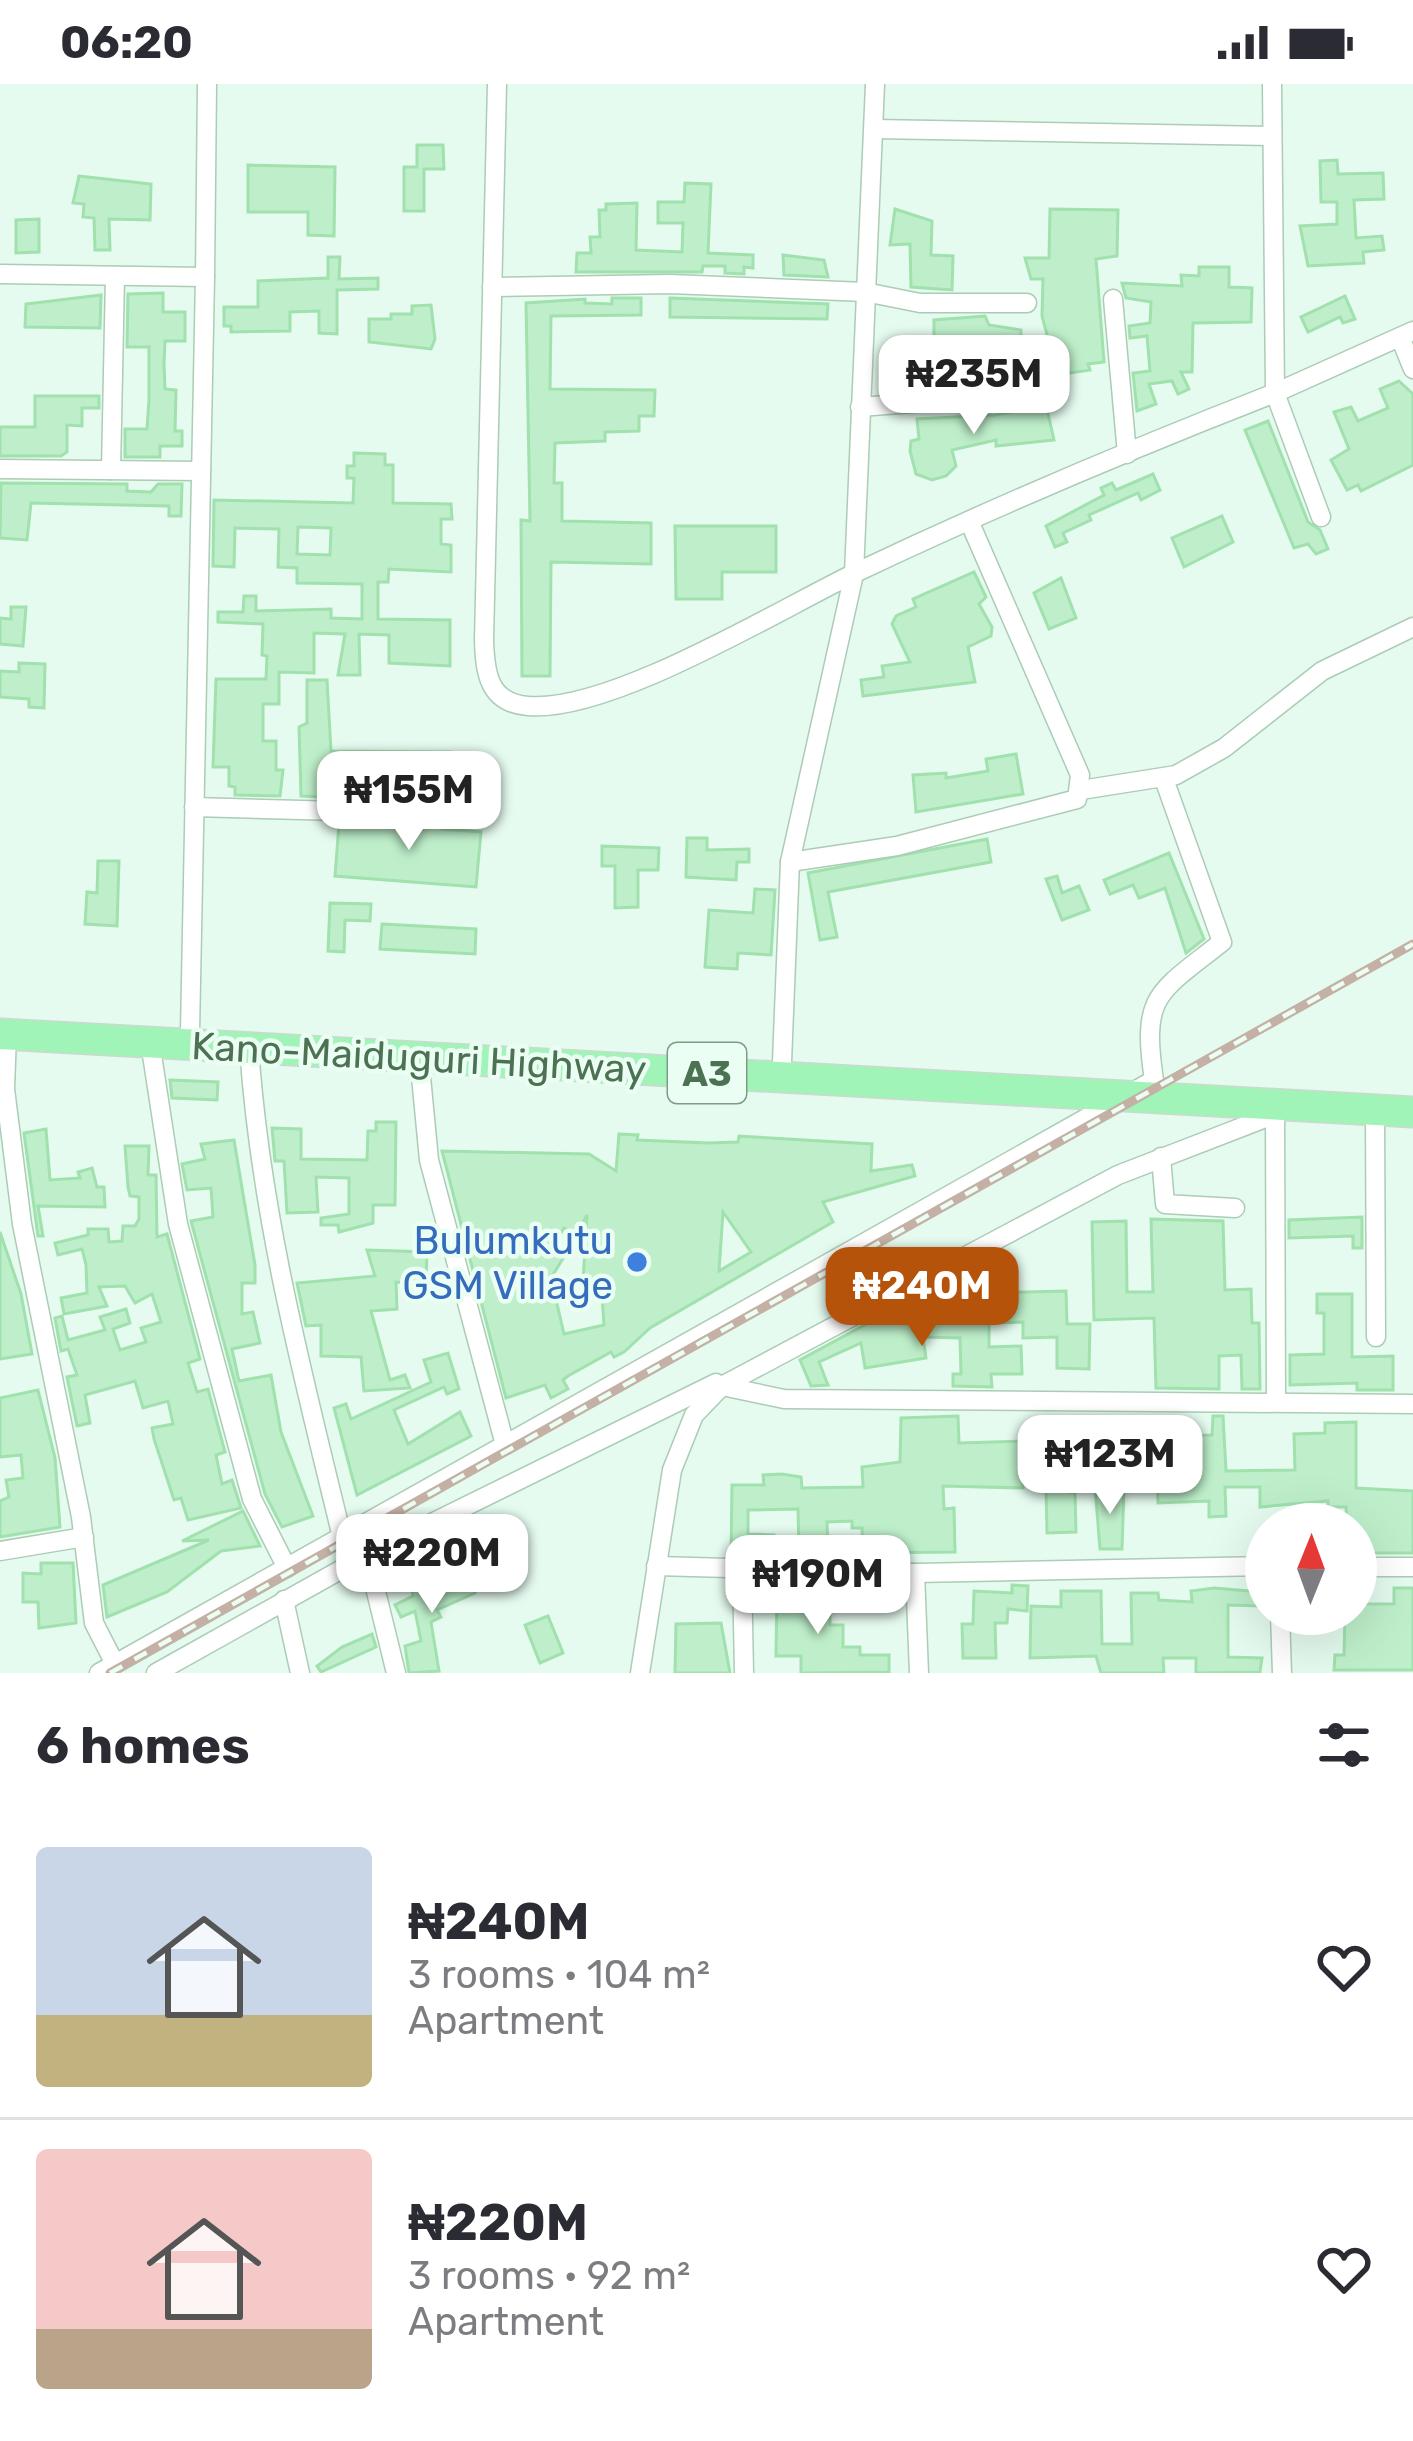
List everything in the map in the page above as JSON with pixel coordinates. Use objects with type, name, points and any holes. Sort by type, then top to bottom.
[{"type":"highway","name":"Kano-Maiduguri Highway","points":[[2,1030],[419,1056],[1141,1088],[1413,1095]]},
{"type":"highway","name":"Kano-Maiduguri Highway","points":[[2,1030],[190,1032],[782,1062],[1141,1088],[1288,1109],[1413,1112]]},
{"type":"street","points":[[190,1032],[207,84]]},
{"type":"street","points":[[497,84],[485,674],[493,690],[527,706],[563,704],[670,665],[854,574],[1406,334],[1413,369]]},
{"type":"street","points":[[782,1062],[790,862],[854,574],[875,84]]},
{"type":"street","points":[[1272,84],[1275,393],[1321,517]]},
{"type":"street","points":[[874,129],[1270,136]]},
{"type":"street","points":[[0,274],[205,277]]},
{"type":"street","points":[[111,470],[115,276]]},
{"type":"street","points":[[492,287],[655,284],[865,292],[920,303],[1027,303]]},
{"type":"street","points":[[1114,299],[1127,454]]},
{"type":"street","points":[[860,406],[1040,393]]},
{"type":"street","points":[[0,469],[201,471]]},
{"type":"street","points":[[970,523],[1080,775],[1081,790]]},
{"type":"street","points":[[790,862],[897,846],[1067,806],[1081,790],[1164,779],[1224,748],[1322,670],[1413,627]]},
{"type":"street","points":[[2,1030],[22,1224],[44,1309],[84,1537],[94,1623],[107,1668],[1141,1088],[1149,1013],[1164,988],[1222,942],[1164,779]]},
{"type":"street","points":[[194,807],[414,813]]},
{"type":"street","points":[[149,1042],[178,1224],[252,1499],[287,1568]]},
{"type":"street","points":[[249,1047],[254,1126],[281,1275],[342,1537]]},
{"type":"street","points":[[419,1056],[429,1160],[506,1445]]},
{"type":"street","points":[[156,1673],[193,1664],[284,1600],[367,1555],[759,1362],[1046,1211],[1161,1157],[1288,1109],[1276,1402]]},
{"type":"street","points":[[1375,1111],[1376,1336]]},
{"type":"street","points":[[1161,1157],[1161,1202],[1235,1208]]},
{"type":"street","points":[[640,1673],[680,1447],[694,1414],[722,1386],[759,1362]]},
{"type":"street","points":[[722,1386],[784,1399],[1413,1404]]},
{"type":"street","points":[[0,1551],[84,1537]]},
{"type":"street","points":[[367,1555],[396,1673]]},
{"type":"street","points":[[656,1567],[915,1573],[1245,1566]]},
{"type":"street","points":[[1377,1567],[1413,1567]]},
{"type":"street","points":[[742,1571],[744,1673]]},
{"type":"street","points":[[915,1573],[919,1673]]},
{"type":"street","points":[[284,1600],[300,1673]]},
{"type":"street","points":[[1281,1635],[1282,1673]]},
{"type":"building","points":[[417,145],[443,145],[444,169],[424,169],[424,211],[404,211],[404,167],[417,167]]},
{"type":"building","points":[[1337,160],[1338,174],[1383,173],[1384,199],[1354,200],[1356,238],[1382,236],[1384,250],[1363,252],[1364,263],[1308,266],[1300,226],[1337,224],[1337,202],[1321,202],[1320,161]]},
{"type":"building","points":[[248,165],[335,167],[334,236],[308,235],[308,212],[248,212]]},
{"type":"building","points":[[79,176],[151,184],[150,220],[109,219],[110,250],[95,250],[94,218],[83,217],[84,204],[73,203]]},
{"type":"building","points":[[685,183],[711,184],[708,253],[753,255],[753,268],[744,267],[744,274],[725,273],[725,266],[703,266],[702,272],[576,272],[577,253],[591,253],[590,237],[600,237],[599,210],[606,210],[606,204],[637,203],[636,250],[682,252],[683,223],[658,223],[658,202],[684,202]]},
{"type":"building","points":[[895,209],[932,221],[931,255],[953,256],[952,290],[911,287],[910,244],[890,245]]},
{"type":"building","points":[[1050,209],[1118,210],[1117,256],[1096,259],[1104,362],[1088,364],[1090,370],[1062,374],[1061,368],[1024,369],[1024,381],[988,383],[988,377],[969,377],[969,356],[945,356],[945,369],[934,369],[934,320],[985,316],[989,325],[1021,330],[1021,341],[1049,342],[1042,316],[1043,279],[1031,279],[1025,258],[1049,258]]},
{"type":"building","points":[[39,219],[39,252],[16,253],[16,220]]},
{"type":"building","points":[[783,255],[824,260],[828,277],[784,275]]},
{"type":"building","points":[[328,257],[340,257],[339,279],[378,278],[378,289],[337,290],[337,334],[319,333],[319,311],[290,312],[290,331],[231,332],[231,326],[224,326],[224,307],[258,307],[258,281],[328,278]]},
{"type":"building","points":[[1199,267],[1229,267],[1229,287],[1252,288],[1251,322],[1193,323],[1192,372],[1181,372],[1189,389],[1178,394],[1172,381],[1149,384],[1156,404],[1137,411],[1133,373],[1150,371],[1147,336],[1130,338],[1129,326],[1150,323],[1151,302],[1126,298],[1122,283],[1182,286],[1181,275],[1199,276]]},
{"type":"building","points":[[163,293],[163,312],[185,312],[185,341],[165,341],[164,364],[165,389],[176,390],[175,431],[182,431],[182,446],[160,446],[160,457],[125,457],[125,429],[147,429],[149,400],[149,347],[127,347],[128,294]]},
{"type":"building","points":[[101,295],[100,328],[25,327],[26,304]]},
{"type":"building","points":[[1345,296],[1355,319],[1343,323],[1340,317],[1308,332],[1301,317]]},
{"type":"building","points":[[612,298],[641,298],[641,315],[551,316],[550,389],[655,390],[654,416],[639,416],[639,431],[605,432],[605,441],[555,443],[554,483],[562,483],[562,521],[651,523],[651,564],[551,562],[550,676],[522,676],[521,520],[530,521],[526,303],[585,299],[585,303],[612,304]]},
{"type":"building","points":[[670,298],[828,304],[827,319],[670,317]]},
{"type":"building","points":[[431,305],[435,339],[431,349],[369,342],[369,319],[391,319],[391,314],[412,314],[412,306]]},
{"type":"building","points":[[1399,381],[1413,394],[1413,465],[1361,491],[1358,485],[1347,490],[1331,460],[1349,449],[1334,412],[1351,407],[1358,421],[1388,408],[1380,389]]},
{"type":"building","points":[[35,396],[99,396],[99,408],[82,408],[82,426],[67,425],[67,452],[61,456],[0,456],[0,427],[35,427]]},
{"type":"building","points":[[1046,405],[1054,440],[996,446],[996,440],[952,450],[956,466],[946,476],[932,480],[916,474],[910,451],[911,441],[919,439],[917,419],[995,415]]},
{"type":"building","points":[[1268,421],[1308,522],[1320,530],[1328,549],[1316,554],[1308,544],[1294,548],[1245,430]]},
{"type":"building","points":[[354,453],[385,454],[385,465],[393,465],[393,503],[451,504],[452,519],[441,519],[441,544],[451,545],[451,572],[389,569],[388,582],[378,582],[378,619],[450,620],[450,666],[389,663],[389,635],[359,634],[360,675],[338,675],[345,634],[314,633],[314,673],[279,672],[279,704],[263,704],[263,741],[276,741],[276,770],[283,770],[280,796],[235,795],[235,787],[229,786],[229,767],[213,767],[216,679],[266,679],[267,656],[262,655],[263,624],[218,622],[218,612],[243,612],[244,596],[256,596],[256,611],[331,609],[331,618],[362,619],[362,584],[297,583],[297,568],[278,567],[279,529],[235,528],[234,567],[213,566],[214,500],[353,503],[354,478],[347,478],[347,466],[354,466]],"holes":[[[298,527],[331,528],[330,555],[297,554]]]},
{"type":"building","points":[[1153,474],[1160,490],[1141,500],[1138,493],[1089,515],[1091,520],[1063,533],[1067,542],[1055,547],[1046,526],[1104,495],[1101,488],[1112,483],[1116,490]]},
{"type":"building","points":[[1,483],[127,484],[127,491],[151,492],[158,484],[182,484],[181,516],[169,516],[169,506],[31,503],[27,540],[0,538]]},
{"type":"building","points":[[1222,516],[1233,542],[1184,567],[1172,538]]},
{"type":"building","points":[[675,526],[776,526],[776,572],[722,572],[722,599],[676,599]]},
{"type":"building","points":[[974,572],[986,597],[979,604],[992,627],[991,636],[968,647],[975,682],[863,696],[861,680],[884,677],[882,666],[910,662],[892,624],[896,616],[916,607],[913,599]]},
{"type":"building","points":[[1061,578],[1076,618],[1049,629],[1034,593]]},
{"type":"building","points":[[11,607],[26,607],[23,646],[0,644],[0,618],[11,619]]},
{"type":"building","points":[[19,663],[45,664],[44,708],[29,707],[29,699],[0,697],[0,671],[19,672]]},
{"type":"building","points":[[307,680],[327,680],[331,751],[450,752],[449,786],[328,781],[326,797],[301,796],[299,727],[307,723]]},
{"type":"building","points":[[1016,754],[1023,794],[916,812],[913,775],[946,773],[946,778],[988,771],[986,759]]},
{"type":"building","points":[[428,811],[443,812],[442,829],[481,832],[476,887],[335,876],[339,824],[427,828]]},
{"type":"building","points":[[687,838],[707,838],[707,850],[749,849],[749,862],[737,862],[736,880],[686,877]]},
{"type":"building","points":[[987,839],[991,862],[828,892],[837,937],[820,940],[808,873]]},
{"type":"building","points":[[602,846],[659,848],[658,870],[638,870],[638,907],[615,908],[615,866],[602,866]]},
{"type":"building","points":[[1169,853],[1204,939],[1186,953],[1165,888],[1139,898],[1133,885],[1110,894],[1104,880]]},
{"type":"building","points":[[98,861],[119,861],[117,926],[85,924],[87,892],[97,893]]},
{"type":"building","points":[[1057,876],[1062,893],[1079,886],[1089,910],[1062,920],[1046,879]]},
{"type":"building","points":[[755,889],[775,890],[771,955],[738,953],[737,969],[705,967],[709,910],[753,913]]},
{"type":"building","points":[[330,903],[371,904],[370,921],[345,920],[344,952],[328,951]]},
{"type":"building","points":[[382,924],[476,929],[475,954],[380,949]]},
{"type":"building","points":[[170,1080],[218,1082],[217,1100],[172,1098]]},
{"type":"building","points":[[376,1122],[396,1122],[395,1205],[373,1205],[373,1223],[339,1232],[338,1225],[321,1225],[321,1218],[349,1214],[349,1178],[316,1177],[318,1212],[287,1213],[284,1161],[275,1161],[272,1128],[301,1129],[301,1159],[367,1160],[368,1131],[376,1131]]},
{"type":"building","points":[[46,1129],[50,1180],[80,1178],[78,1172],[92,1168],[97,1187],[104,1187],[105,1207],[38,1206],[43,1236],[38,1236],[24,1133]]},
{"type":"building","points":[[619,1134],[638,1135],[637,1140],[709,1143],[738,1142],[739,1136],[872,1144],[871,1171],[912,1165],[915,1176],[823,1202],[833,1222],[650,1328],[624,1352],[614,1357],[611,1352],[568,1376],[563,1380],[568,1389],[551,1398],[545,1385],[506,1398],[442,1151],[589,1154],[616,1171]],"holes":[[[723,1212],[751,1252],[719,1271]],[[587,1215],[583,1281],[601,1282],[604,1325],[564,1334],[551,1278],[565,1255],[552,1248],[564,1228],[576,1235]]]},
{"type":"building","points":[[234,1140],[255,1265],[255,1283],[242,1283],[242,1314],[253,1312],[260,1343],[232,1349],[239,1381],[271,1375],[281,1432],[313,1516],[282,1527],[265,1494],[191,1221],[213,1217],[211,1188],[187,1190],[182,1164],[205,1159],[201,1144]]},
{"type":"building","points":[[125,1146],[149,1146],[148,1175],[156,1175],[157,1237],[167,1234],[200,1359],[188,1363],[197,1392],[208,1389],[225,1452],[216,1455],[222,1484],[232,1480],[241,1508],[188,1520],[181,1498],[174,1500],[152,1428],[173,1424],[168,1401],[143,1408],[135,1381],[85,1395],[90,1423],[77,1426],[67,1377],[77,1375],[68,1349],[61,1351],[55,1318],[62,1316],[68,1340],[105,1330],[100,1317],[126,1309],[130,1323],[113,1329],[120,1350],[146,1342],[141,1328],[161,1322],[152,1294],[135,1303],[125,1286],[99,1287],[107,1306],[64,1314],[61,1298],[87,1293],[86,1265],[82,1249],[58,1255],[55,1243],[88,1235],[88,1229],[108,1229],[109,1242],[122,1241],[123,1226],[135,1226],[139,1219],[139,1197],[130,1196],[128,1187]]},
{"type":"building","points":[[1362,1217],[1362,1248],[1353,1248],[1353,1236],[1289,1238],[1289,1220]]},
{"type":"building","points":[[1151,1219],[1223,1221],[1225,1290],[1251,1289],[1252,1323],[1259,1323],[1260,1389],[1242,1389],[1241,1355],[1219,1356],[1219,1389],[1156,1388],[1154,1318],[1094,1320],[1092,1222],[1126,1221],[1127,1292],[1153,1292]]},
{"type":"building","points":[[0,1232],[21,1294],[32,1354],[0,1359]]},
{"type":"building","points":[[367,1250],[427,1252],[426,1284],[396,1282],[397,1309],[371,1311],[390,1380],[405,1375],[410,1388],[364,1391],[361,1357],[321,1356],[321,1325],[306,1326],[297,1283],[375,1276]]},
{"type":"building","points":[[1066,1291],[1067,1324],[1090,1324],[1089,1369],[1057,1368],[1057,1337],[1023,1338],[1023,1322],[992,1323],[991,1293]]},
{"type":"building","points":[[1317,1294],[1352,1294],[1352,1357],[1393,1356],[1393,1390],[1357,1390],[1357,1383],[1290,1385],[1290,1355],[1324,1354],[1324,1313],[1317,1313]]},
{"type":"building","points":[[919,1313],[920,1321],[989,1323],[989,1347],[1021,1346],[1022,1374],[991,1374],[992,1387],[953,1386],[953,1374],[961,1374],[960,1338],[923,1337],[926,1358],[865,1368],[861,1343],[819,1362],[828,1385],[811,1386],[800,1360],[874,1320]]},
{"type":"building","points":[[448,1353],[459,1389],[447,1394],[444,1387],[394,1410],[408,1444],[460,1412],[471,1436],[357,1495],[334,1408],[346,1404],[351,1419],[431,1382],[424,1360]]},
{"type":"building","points":[[38,1390],[55,1458],[60,1527],[0,1537],[0,1501],[9,1497],[6,1480],[23,1478],[21,1455],[0,1457],[0,1398]]},
{"type":"building","points":[[958,1416],[959,1443],[1022,1441],[1023,1488],[943,1486],[944,1509],[954,1508],[955,1552],[863,1553],[862,1528],[852,1528],[852,1521],[827,1522],[828,1550],[799,1550],[798,1509],[748,1510],[748,1534],[774,1535],[774,1555],[731,1555],[732,1485],[764,1485],[763,1475],[782,1474],[801,1477],[802,1488],[863,1487],[862,1467],[900,1462],[901,1418]]},
{"type":"building","points":[[1213,1416],[1223,1416],[1226,1471],[1295,1470],[1294,1434],[1325,1433],[1325,1423],[1356,1422],[1356,1488],[1413,1491],[1413,1553],[1377,1553],[1377,1503],[1260,1503],[1260,1487],[1225,1487],[1226,1516],[1209,1517],[1209,1501],[1158,1503],[1157,1474],[1166,1474],[1165,1436],[1212,1435]]},
{"type":"building","points":[[1095,1487],[1124,1487],[1122,1549],[1100,1549]]},
{"type":"building","points":[[1046,1488],[1075,1493],[1076,1532],[1047,1533]]},
{"type":"building","points":[[243,1511],[260,1546],[221,1551],[167,1592],[107,1617],[103,1585],[209,1540],[182,1541]]},
{"type":"building","points":[[41,1563],[73,1563],[76,1623],[39,1628],[38,1602],[23,1602],[23,1573],[41,1574]]},
{"type":"building","points":[[468,1567],[475,1593],[437,1610],[441,1617],[431,1622],[439,1671],[409,1673],[405,1646],[421,1641],[415,1611],[401,1617],[395,1605],[413,1596],[412,1591]]},
{"type":"building","points":[[1012,1585],[1028,1586],[1027,1611],[1008,1609],[1007,1623],[995,1623],[996,1658],[963,1658],[962,1624],[973,1624],[974,1591],[1012,1593]]},
{"type":"building","points":[[1394,1588],[1413,1588],[1413,1670],[1334,1670],[1335,1655],[1344,1655],[1344,1635],[1377,1635],[1377,1604],[1394,1604]]},
{"type":"building","points":[[777,1591],[830,1592],[830,1625],[843,1625],[843,1647],[860,1647],[860,1655],[889,1655],[889,1672],[801,1673],[801,1656],[776,1656]]},
{"type":"building","points":[[1061,1591],[1101,1591],[1102,1644],[1132,1644],[1131,1593],[1158,1593],[1159,1600],[1192,1602],[1191,1591],[1245,1591],[1245,1606],[1228,1605],[1228,1657],[1262,1658],[1260,1672],[1196,1673],[1196,1658],[1163,1658],[1164,1673],[1101,1673],[1096,1656],[1030,1658],[1031,1606],[1061,1607]]},
{"type":"building","points":[[548,1616],[563,1653],[540,1663],[525,1625]]},
{"type":"building","points":[[721,1623],[730,1673],[675,1673],[676,1624]]},
{"type":"building","points":[[372,1634],[376,1647],[321,1672],[317,1666],[342,1647]]},
{"type":"railway","points":[[110,1673],[1413,944]]},
{"type":"place","name":"Bulumkutu GSM Village","points":[[637,1262]]}]
